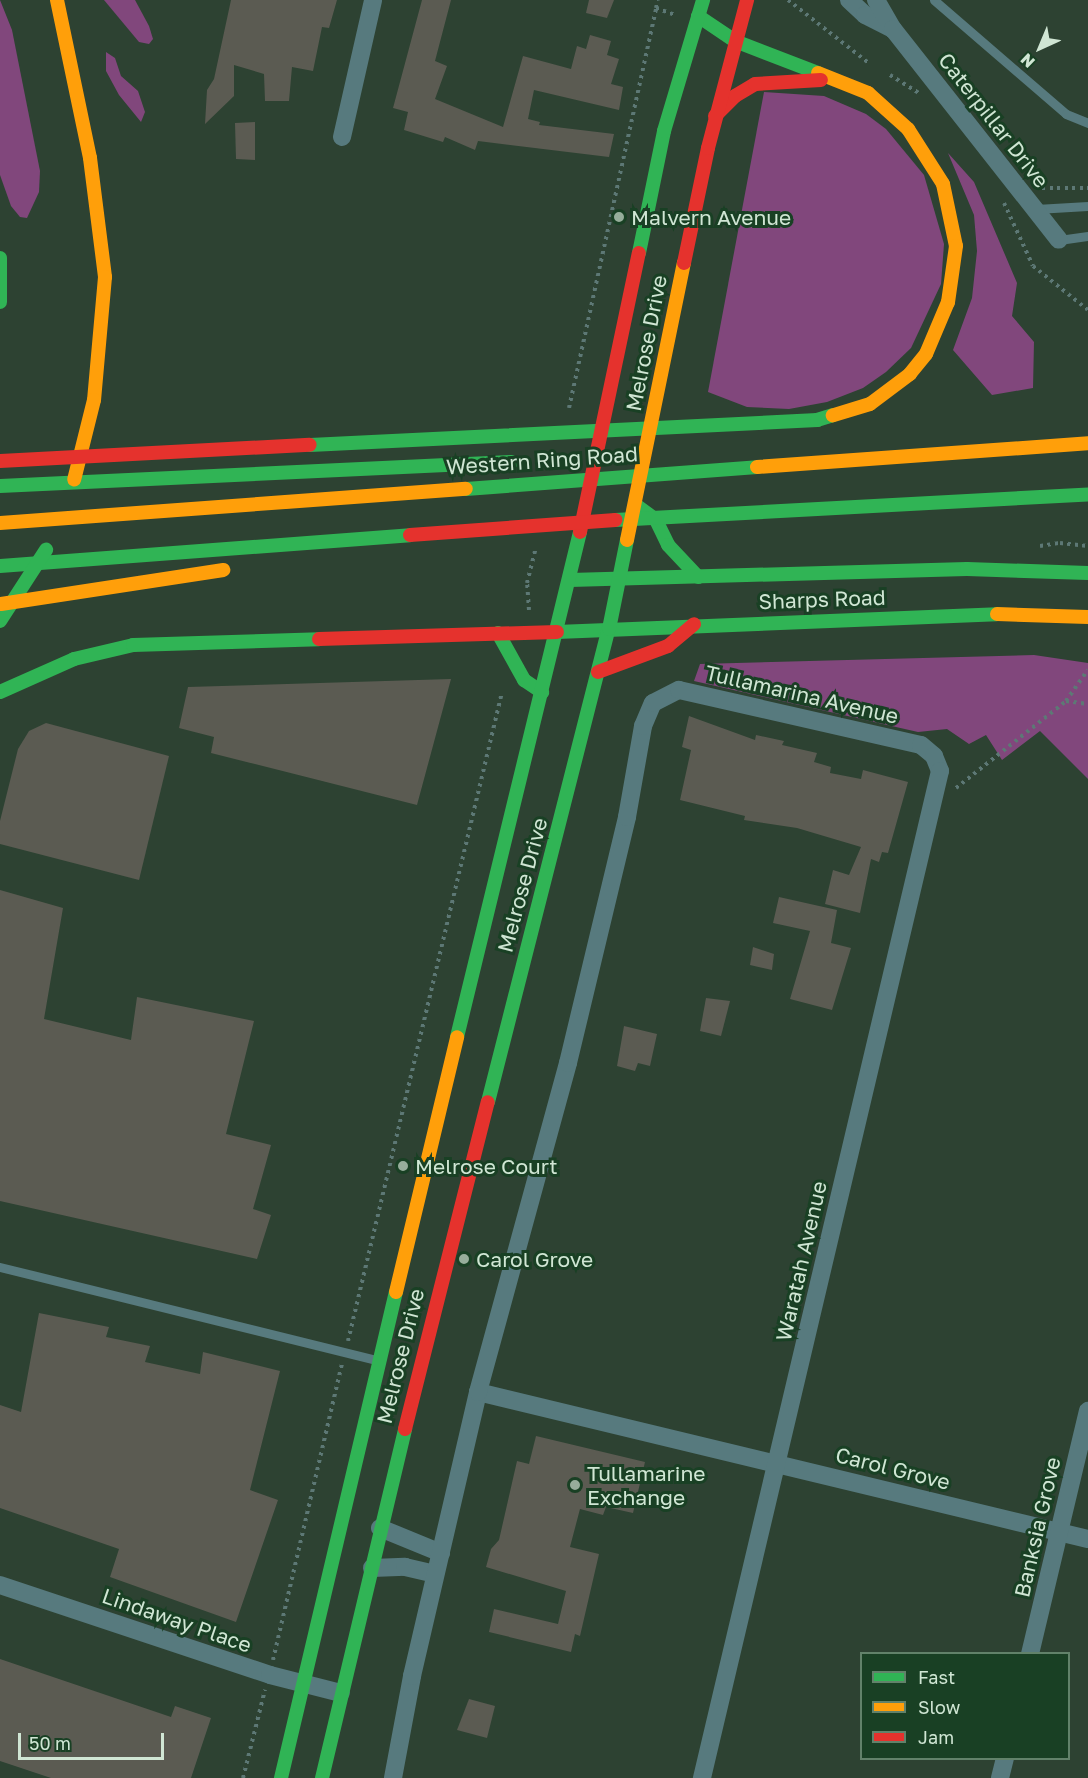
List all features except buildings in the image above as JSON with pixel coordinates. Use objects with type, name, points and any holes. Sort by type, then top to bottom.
[{"type":"main road","points":[[0,621],[47,548],[68,501],[94,400],[102,334],[105,277],[100,222],[57,0]]},
{"type":"main road","name":"Melrose Drive","points":[[281,1778],[380,1361],[428,1186],[570,580],[656,165],[703,0]]},
{"type":"main road","name":"Melrose Drive","points":[[322,1778],[459,1194],[609,629],[637,506],[715,116],[747,0]]},
{"type":"main road","points":[[0,461],[817,420],[870,404],[915,367],[938,333],[948,302],[956,246],[943,184],[922,149],[889,108],[838,79],[735,41],[698,16]]},
{"type":"main road","points":[[715,116],[735,96],[755,84],[838,79]]},
{"type":"main road","points":[[0,258],[0,302]]},
{"type":"main road","points":[[1026,432],[1088,443]]},
{"type":"main road","name":"Western Ring Road","points":[[2,523],[516,482],[719,470],[1088,443]]},
{"type":"main road","points":[[633,456],[655,454]]},
{"type":"main road","points":[[577,459],[610,457]]},
{"type":"main road","points":[[0,486],[526,461]]},
{"type":"main road","points":[[0,566],[342,543],[506,527],[709,513],[1088,494]]},
{"type":"main road","points":[[637,506],[656,520],[668,545],[698,577]]},
{"type":"main road","points":[[261,561],[342,543]]},
{"type":"main road","points":[[0,604],[238,566]]},
{"type":"main road","name":"Sharps Road","points":[[570,580],[967,569],[1088,573]]},
{"type":"main road","name":"Sharps Road","points":[[0,692],[60,664],[105,649],[134,645],[557,632],[694,624],[1001,614],[1088,617]]},
{"type":"main road","points":[[598,672],[668,646],[694,624]]},
{"type":"main road","points":[[498,633],[524,680],[542,692]]},
{"type":"street","points":[[342,137],[373,0]]},
{"type":"street","name":"Caterpillar Drive","points":[[849,0],[865,15],[893,29]]},
{"type":"street","name":"Caterpillar Drive","points":[[876,0],[893,29],[1059,240]]},
{"type":"street","name":"Tullamarina Avenue","points":[[478,1392],[568,1063],[627,817],[644,726],[658,699],[670,692],[686,690],[913,743],[934,756]]},
{"type":"street","name":"Waratah Avenue","points":[[702,1778],[938,781],[934,756]]},
{"type":"street","points":[[393,1778],[435,1574],[478,1392]]},
{"type":"street","name":"Carol Grove","points":[[478,1392],[1088,1539]]},
{"type":"street","name":"Banksia Grove","points":[[1030,1652],[1088,1412]]},
{"type":"street","points":[[380,1528],[441,1553]]},
{"type":"street","points":[[372,1568],[405,1567],[435,1574]]},
{"type":"street","name":"Lindaway Place","points":[[0,1585],[270,1675],[341,1693]]},
{"type":"street","points":[[1000,1778],[1004,1760]]},
{"type":"lane","points":[[934,0],[1066,114],[1088,123]]},
{"type":"lane","points":[[1036,209],[1088,206]]},
{"type":"lane","points":[[1059,240],[1088,236]]},
{"type":"lane","points":[[0,1267],[345,1350],[380,1361]]},
{"type":"path","points":[[656,8],[658,0]]},
{"type":"path","points":[[1035,179],[1043,188],[1088,188]]},
{"type":"path","points":[[956,788],[1066,701],[1088,670]]},
{"type":"path","points":[[243,1778],[270,1675],[505,680]]},
{"type":"path","points":[[1066,701],[1088,705]]},
{"type":"shaded area","points":[[0,0],[12,30],[40,171],[39,192],[27,218],[20,217],[11,206],[0,175]]},
{"type":"shaded area","points":[[104,0],[135,0],[149,26],[153,39],[149,44],[139,42]]},
{"type":"shaded area","points":[[106,52],[115,58],[121,76],[138,91],[145,112],[141,122],[119,95],[106,71]]},
{"type":"shaded area","points":[[764,92],[824,96],[866,114],[886,129],[924,175],[944,244],[941,284],[911,348],[886,372],[863,388],[827,402],[789,409],[747,407],[708,392]]},
{"type":"shaded area","points":[[948,153],[974,182],[1017,283],[1012,316],[1034,342],[1033,388],[992,395],[953,350],[972,298],[977,251],[974,215]]},
{"type":"shaded area","points":[[1034,655],[1088,663],[1088,779],[1040,731],[1002,760],[986,735],[969,744],[947,729],[918,732],[694,681],[700,664]]},
{"type":"traffic: fast","points":[[639,253],[664,131],[703,0]]},
{"type":"traffic: fast","points":[[698,16],[735,41],[818,73]]},
{"type":"traffic: fast","points":[[0,258],[0,302]]},
{"type":"traffic: fast","points":[[310,445],[817,420],[833,415]]},
{"type":"traffic: fast","points":[[0,486],[511,462]]},
{"type":"traffic: fast","points":[[466,489],[757,467]]},
{"type":"traffic: fast","points":[[615,520],[1088,494]]},
{"type":"traffic: fast","points":[[637,506],[656,520],[668,545],[698,577]]},
{"type":"traffic: fast","points":[[457,1037],[580,532]]},
{"type":"traffic: fast","points":[[0,566],[410,535]]},
{"type":"traffic: fast","points":[[488,1102],[609,629],[627,540]]},
{"type":"traffic: fast","points":[[0,621],[46,550]]},
{"type":"traffic: fast","points":[[570,580],[967,569],[1088,573]]},
{"type":"traffic: fast","points":[[557,632],[997,614]]},
{"type":"traffic: fast","points":[[498,633],[524,680],[542,692]]},
{"type":"traffic: fast","points":[[0,692],[74,659],[133,645],[319,639]]},
{"type":"traffic: fast","points":[[281,1778],[396,1292]]},
{"type":"traffic: fast","points":[[322,1778],[405,1429]]},
{"type":"traffic: slow","points":[[57,0],[90,158],[105,277],[94,400],[74,480]]},
{"type":"traffic: slow","points":[[818,73],[868,93],[908,129],[943,184],[956,246],[948,302],[926,354],[910,374],[870,404],[833,415]]},
{"type":"traffic: slow","points":[[627,540],[684,263]]},
{"type":"traffic: slow","points":[[757,467],[1088,443]]},
{"type":"traffic: slow","points":[[0,523],[466,489]]},
{"type":"traffic: slow","points":[[1,604],[223,570]]},
{"type":"traffic: slow","points":[[997,614],[1088,617]]},
{"type":"traffic: slow","points":[[396,1292],[457,1037]]},
{"type":"traffic: jam","points":[[684,263],[708,148],[747,0]]},
{"type":"traffic: jam","points":[[715,116],[735,96],[755,84],[821,80]]},
{"type":"traffic: jam","points":[[580,532],[639,253]]},
{"type":"traffic: jam","points":[[0,461],[310,445]]},
{"type":"traffic: jam","points":[[410,535],[615,520]]},
{"type":"traffic: jam","points":[[598,672],[668,646],[694,624]]},
{"type":"traffic: jam","points":[[319,639],[557,632]]},
{"type":"traffic: jam","points":[[405,1429],[488,1102]]},
{"type":"place","name":"Malvern Avenue","points":[[619,217]]},
{"type":"place","name":"Melrose Court","points":[[403,1166]]},
{"type":"place","name":"Carol Grove","points":[[464,1259]]},
{"type":"place","name":"Tullamarine Exchange","points":[[575,1485]]}]
